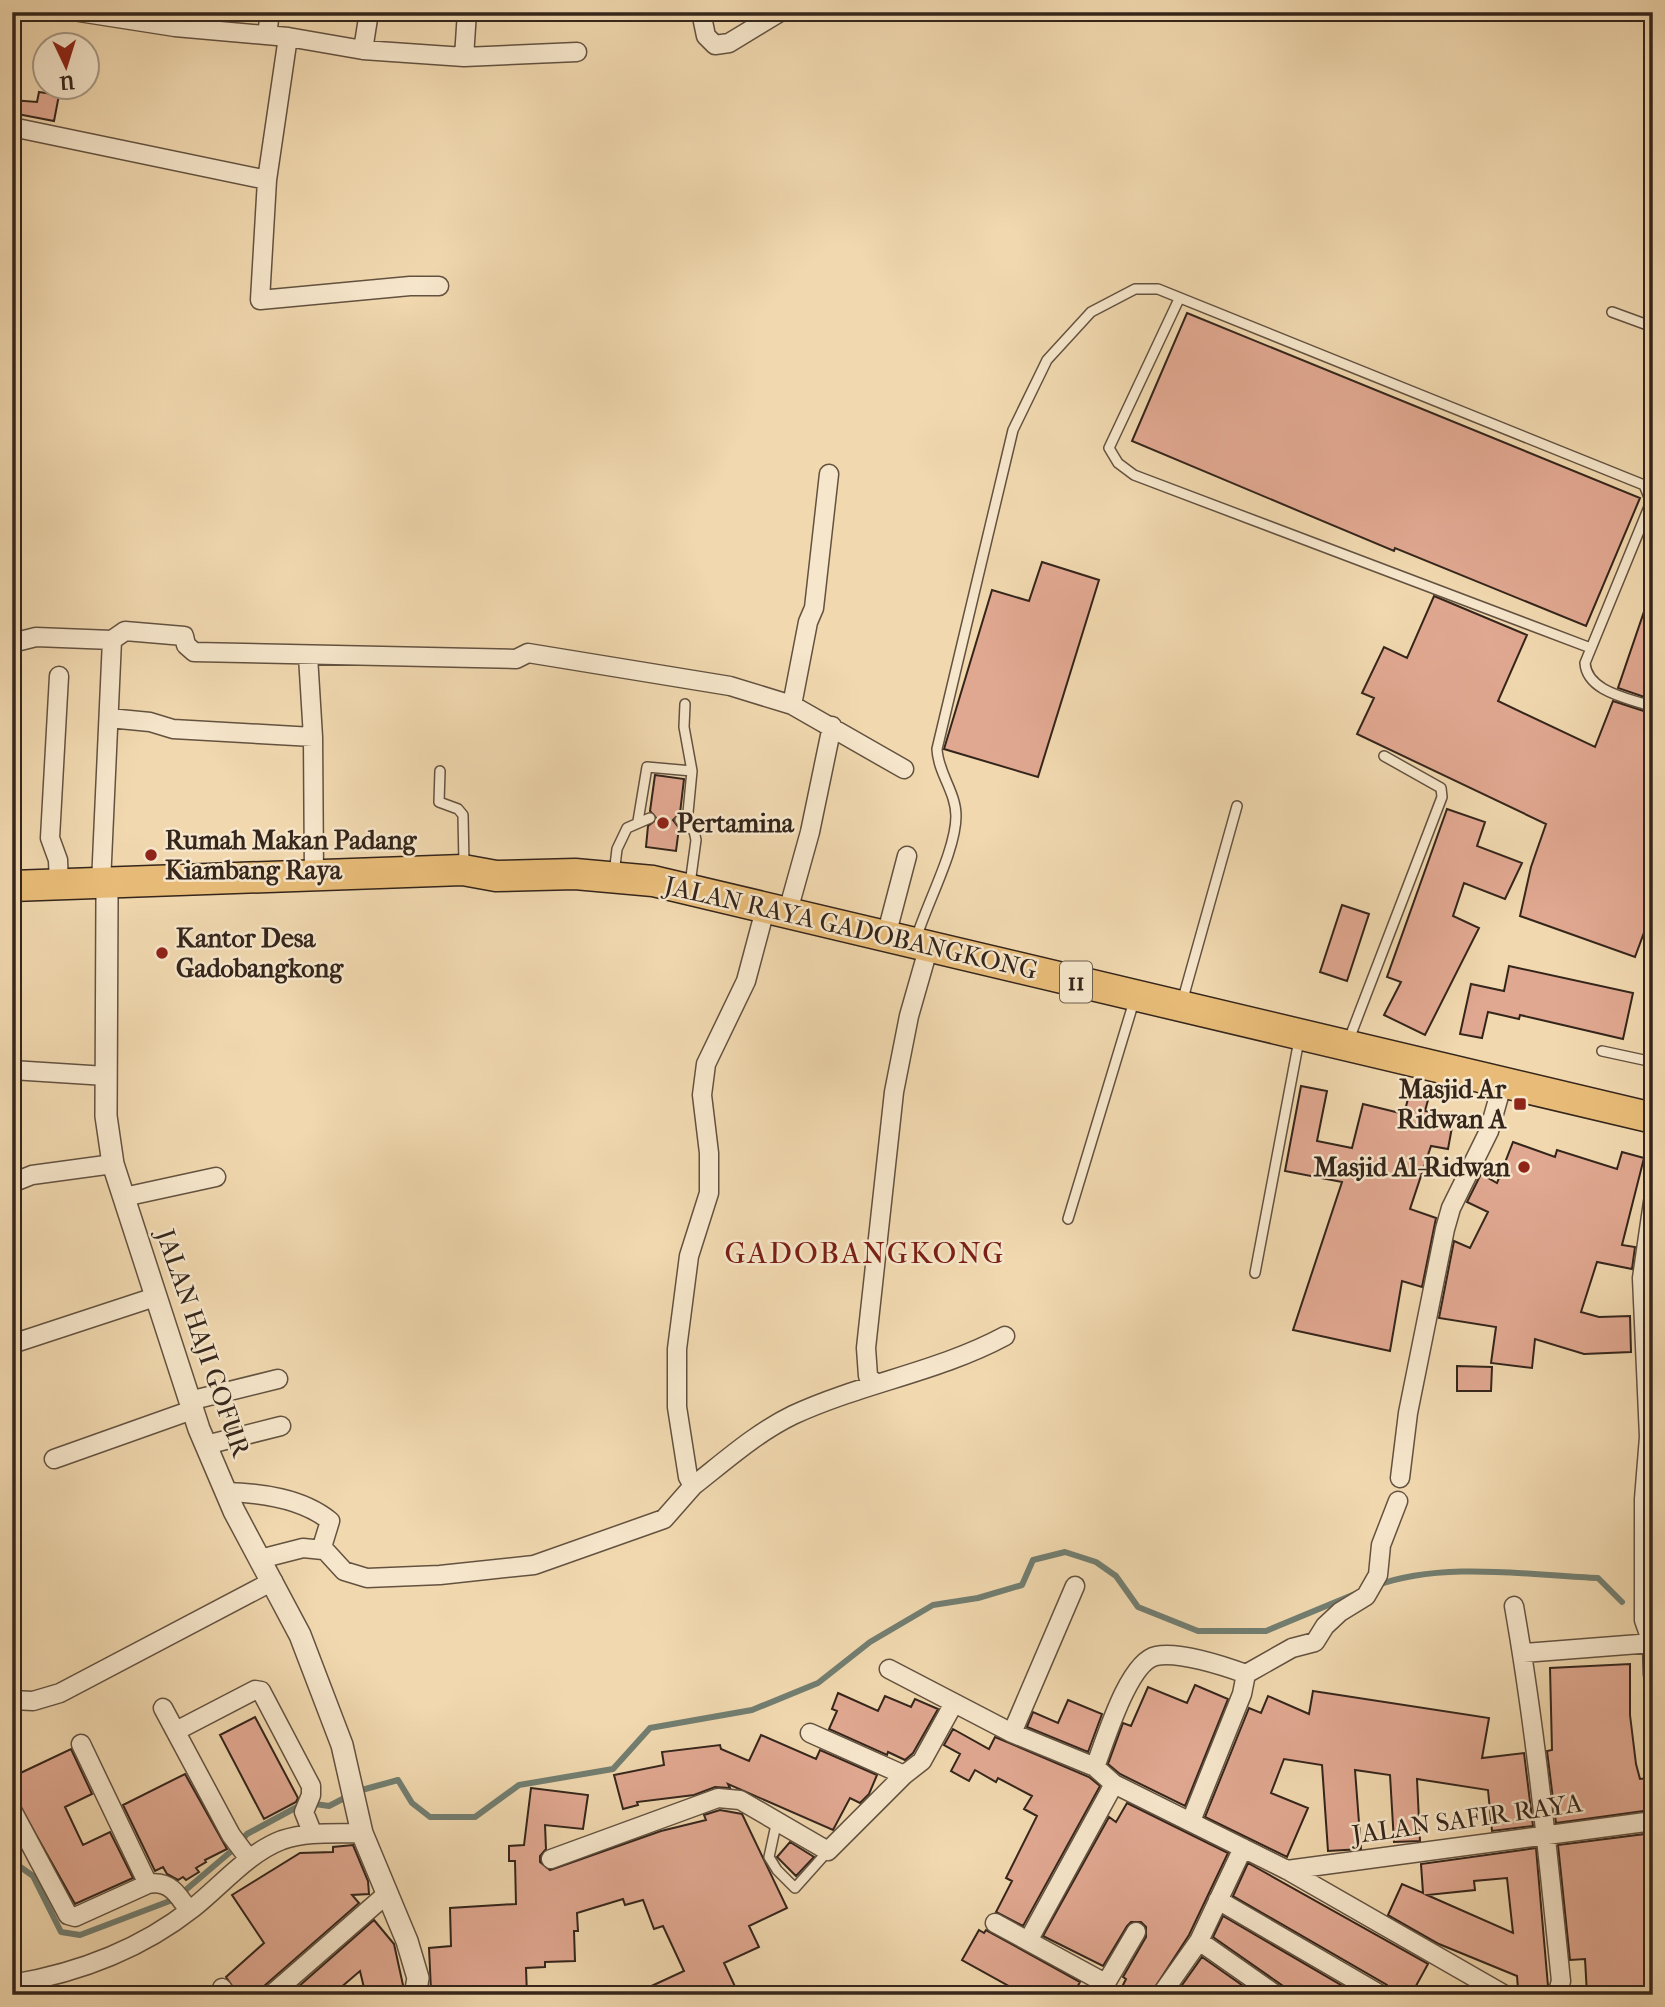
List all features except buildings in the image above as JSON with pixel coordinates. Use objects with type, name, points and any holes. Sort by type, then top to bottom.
[{"type":"highway","name":"JALAN RAYA GADOBANGKONG","points":[[12,901],[104,891],[314,876],[463,870],[496,876],[613,876],[690,887],[1135,997],[1653,1118]]},
{"type":"highway","name":"JALAN RAYA GADOBANGKONG","points":[[12,886],[59,885],[104,891],[464,887],[496,876]]},
{"type":"street","points":[[79,12],[170,19],[363,50],[464,57],[576,52]]},
{"type":"street","points":[[267,35],[271,12]]},
{"type":"street","points":[[363,50],[369,12]]},
{"type":"street","points":[[464,57],[467,12]]},
{"type":"street","points":[[701,12],[706,36],[715,45],[729,43],[780,12]]},
{"type":"street","points":[[288,37],[267,180],[260,300],[410,286],[439,286]]},
{"type":"street","points":[[12,127],[267,180]]},
{"type":"street","points":[[792,705],[808,622],[814,608],[828,474]]},
{"type":"street","points":[[12,643],[36,637],[112,640],[125,631],[184,636],[186,645],[194,652],[516,659],[528,653],[730,686],[792,705],[832,726],[845,738],[904,769]]},
{"type":"street","points":[[104,891],[112,640]]},
{"type":"street","points":[[308,656],[313,737],[314,876]]},
{"type":"street","points":[[59,676],[50,838],[58,860],[59,885]]},
{"type":"street","points":[[109,718],[150,722],[173,729],[313,737]]},
{"type":"street","points":[[693,1486],[688,1477],[677,1407],[677,1349],[689,1256],[709,1193],[709,1153],[702,1095],[706,1064],[746,981],[813,819],[832,726]]},
{"type":"street","points":[[886,936],[907,856]]},
{"type":"street","name":"JALAN HAJI GOFUR","points":[[104,891],[106,1115],[113,1164],[190,1405],[226,1492],[300,1636],[342,1745],[362,1833]]},
{"type":"street","points":[[876,1384],[867,1369],[866,1348],[894,1091],[922,945]]},
{"type":"street","points":[[12,1070],[106,1076]]},
{"type":"street","points":[[1399,1478],[1408,1413],[1445,1229],[1451,1208],[1489,1131],[1503,1082]]},
{"type":"street","points":[[12,1183],[32,1175],[113,1164]]},
{"type":"street","points":[[124,1197],[216,1177]]},
{"type":"street","points":[[1653,1202],[1642,1278],[1649,1437],[1644,1499],[1644,1620],[1652,1641],[1653,1675]]},
{"type":"street","points":[[12,1345],[155,1297]]},
{"type":"street","points":[[260,1559],[303,1548],[323,1550],[344,1571],[367,1578],[440,1575],[534,1564],[664,1519],[693,1486],[769,1427],[795,1414],[876,1384],[916,1373],[1005,1336]]},
{"type":"street","points":[[54,1458],[190,1405],[278,1379]]},
{"type":"street","points":[[206,1445],[281,1426]]},
{"type":"street","points":[[226,1492],[270,1495],[323,1516],[331,1522],[323,1550]]},
{"type":"street","points":[[1095,1767],[1132,1677],[1146,1660],[1167,1655],[1246,1674],[1292,1648],[1315,1642],[1325,1626],[1340,1612],[1366,1596],[1378,1575],[1381,1545],[1398,1501]]},
{"type":"street","points":[[12,1700],[33,1702],[60,1693],[273,1581]]},
{"type":"street","points":[[1012,1732],[1074,1586]]},
{"type":"street","points":[[1514,1606],[1546,1835],[1561,1981],[1557,1995]]},
{"type":"street","points":[[1522,1653],[1652,1641]]},
{"type":"street","points":[[889,1669],[1012,1732],[1095,1767],[1114,1784],[1287,1870],[1505,1995]]},
{"type":"street","points":[[1191,1821],[1242,1694],[1246,1674]]},
{"type":"street","points":[[176,1731],[259,1690],[311,1786],[308,1803],[312,1832]]},
{"type":"street","points":[[551,1859],[718,1798],[740,1800],[828,1851],[904,1774],[922,1761],[954,1703]]},
{"type":"street","points":[[163,1708],[242,1851]]},
{"type":"street","points":[[810,1734],[904,1774]]},
{"type":"street","points":[[81,1744],[148,1884]]},
{"type":"street","points":[[1028,1941],[1114,1784]]},
{"type":"street","points":[[12,1810],[20,1838],[68,1915],[75,1917],[148,1884],[161,1882],[182,1901]]},
{"type":"street","name":"JALAN SAFIR RAYA","points":[[1287,1870],[1653,1821]]},
{"type":"street","points":[[12,1984],[102,1960],[133,1947],[182,1901],[242,1851],[312,1832],[362,1833],[388,1893],[418,1978],[415,1995]]},
{"type":"street","points":[[1161,1995],[1199,1941],[1243,1848]]},
{"type":"street","points":[[271,1995],[388,1893]]},
{"type":"street","points":[[1219,1900],[1381,1995]]},
{"type":"street","points":[[995,1923],[1102,1989],[1136,1932]]},
{"type":"street","points":[[1199,1941],[1276,1995]]},
{"type":"lane","points":[[922,945],[955,831],[954,800],[938,764],[937,749],[1013,430],[1047,360],[1091,312],[1135,289],[1158,289],[1644,485],[1652,500],[1588,647],[1585,672],[1597,687],[1653,707]]},
{"type":"lane","points":[[1179,299],[1109,448],[1118,463],[1134,475],[1588,647]]},
{"type":"lane","points":[[1612,312],[1653,327]]},
{"type":"lane","points":[[685,704],[684,727],[692,771],[683,822],[696,840],[690,887]]},
{"type":"lane","points":[[1346,1046],[1443,797],[1441,788],[1384,756]]},
{"type":"lane","points":[[638,821],[647,767],[692,771]]},
{"type":"lane","points":[[440,771],[439,802],[458,809],[463,815],[463,870]]},
{"type":"lane","points":[[1181,1007],[1237,806]]},
{"type":"lane","points":[[613,876],[617,849],[627,828],[650,818]]},
{"type":"lane","points":[[1068,1219],[1135,997]]},
{"type":"lane","points":[[1255,1273],[1300,1035]]},
{"type":"lane","points":[[1602,1051],[1653,1062]]},
{"type":"lane","points":[[777,1821],[769,1857],[777,1870],[795,1888],[828,1851]]},
{"type":"waterway","points":[[12,1861],[33,1876],[61,1932],[80,1935],[175,1899],[235,1848],[247,1834],[297,1807],[315,1804],[329,1806],[358,1791],[398,1780],[412,1803],[430,1817],[475,1817],[519,1785],[613,1769],[650,1728],[752,1710],[818,1683],[870,1642],[933,1605],[978,1598],[1022,1585],[1033,1560],[1065,1552],[1096,1562],[1116,1576],[1138,1607],[1198,1631],[1266,1631],[1355,1594]]},
{"type":"waterway","points":[[1375,1586],[1401,1578],[1456,1572],[1485,1571],[1598,1578],[1622,1602]]},
{"type":"railway","points":[[1650,12],[1653,15]]},
{"type":"place","name":"Pertamina","points":[[663,823]]},
{"type":"place","name":"Rumah Makan Padang Kiambang Raya","points":[[151,855]]},
{"type":"place","name":"Kantor Desa Gadobangkong","points":[[162,953]]},
{"type":"place","name":"Masjid Ar Ridwan A","points":[[1520,1104]]},
{"type":"place","name":"Masjid Al-Ridwan","points":[[1524,1167]]},
{"type":"district","name":"GADOBANGKONG","points":[[865,1253]]}]
